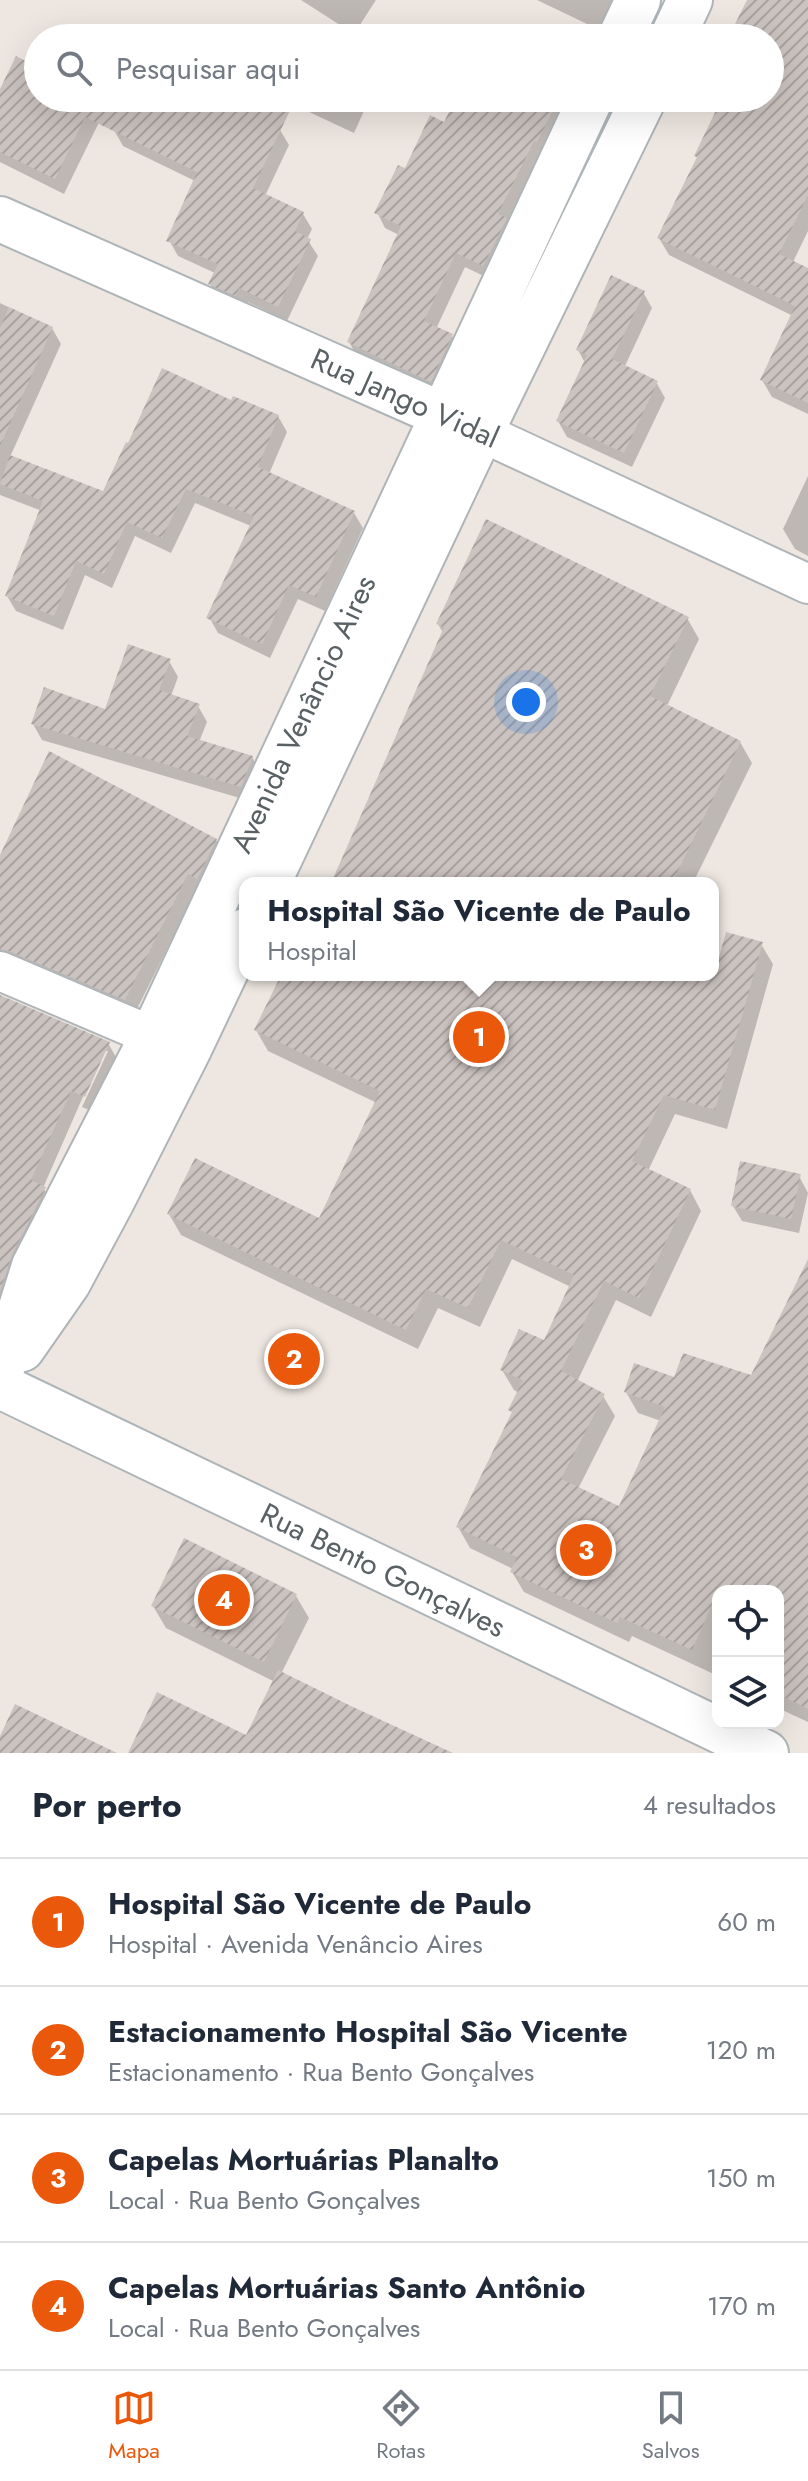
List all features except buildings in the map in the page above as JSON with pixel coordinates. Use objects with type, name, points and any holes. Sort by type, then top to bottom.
[{"type":"main road","points":[[627,24],[638,0]]},
{"type":"main road","points":[[679,24],[690,0]]},
{"type":"main road","name":"Avenida Venâncio Aires","points":[[271,877],[462,423],[585,112]]},
{"type":"main road","name":"Avenida Venâncio Aires","points":[[248,877],[462,423],[636,112]]},
{"type":"main road","name":"Rua Jango Vidal","points":[[0,219],[462,423]]},
{"type":"main road","name":"Avenida Venâncio Aires","points":[[0,1380],[68,1283],[170,1043],[239,896]]},
{"type":"main road","name":"Avenida Venâncio Aires","points":[[170,1043],[239,940]]},
{"type":"main road","name":"Rua Bento Gonçalves","points":[[0,1380],[766,1753]]},
{"type":"street","name":"Rua Jango Vidal","points":[[462,423],[808,584]]},
{"type":"street","points":[[0,971],[170,1043]]},
{"type":"place","name":"Hospital São Vicente de Paulo","points":[[479,1037]]},
{"type":"place","name":"Estacionamento Hospital São Vicente","points":[[294,1359]]},
{"type":"place","name":"Capelas Mortuárias Planalto","points":[[586,1550]]},
{"type":"place","name":"Capelas Mortuárias Santo Antônio","points":[[224,1600]]}]
